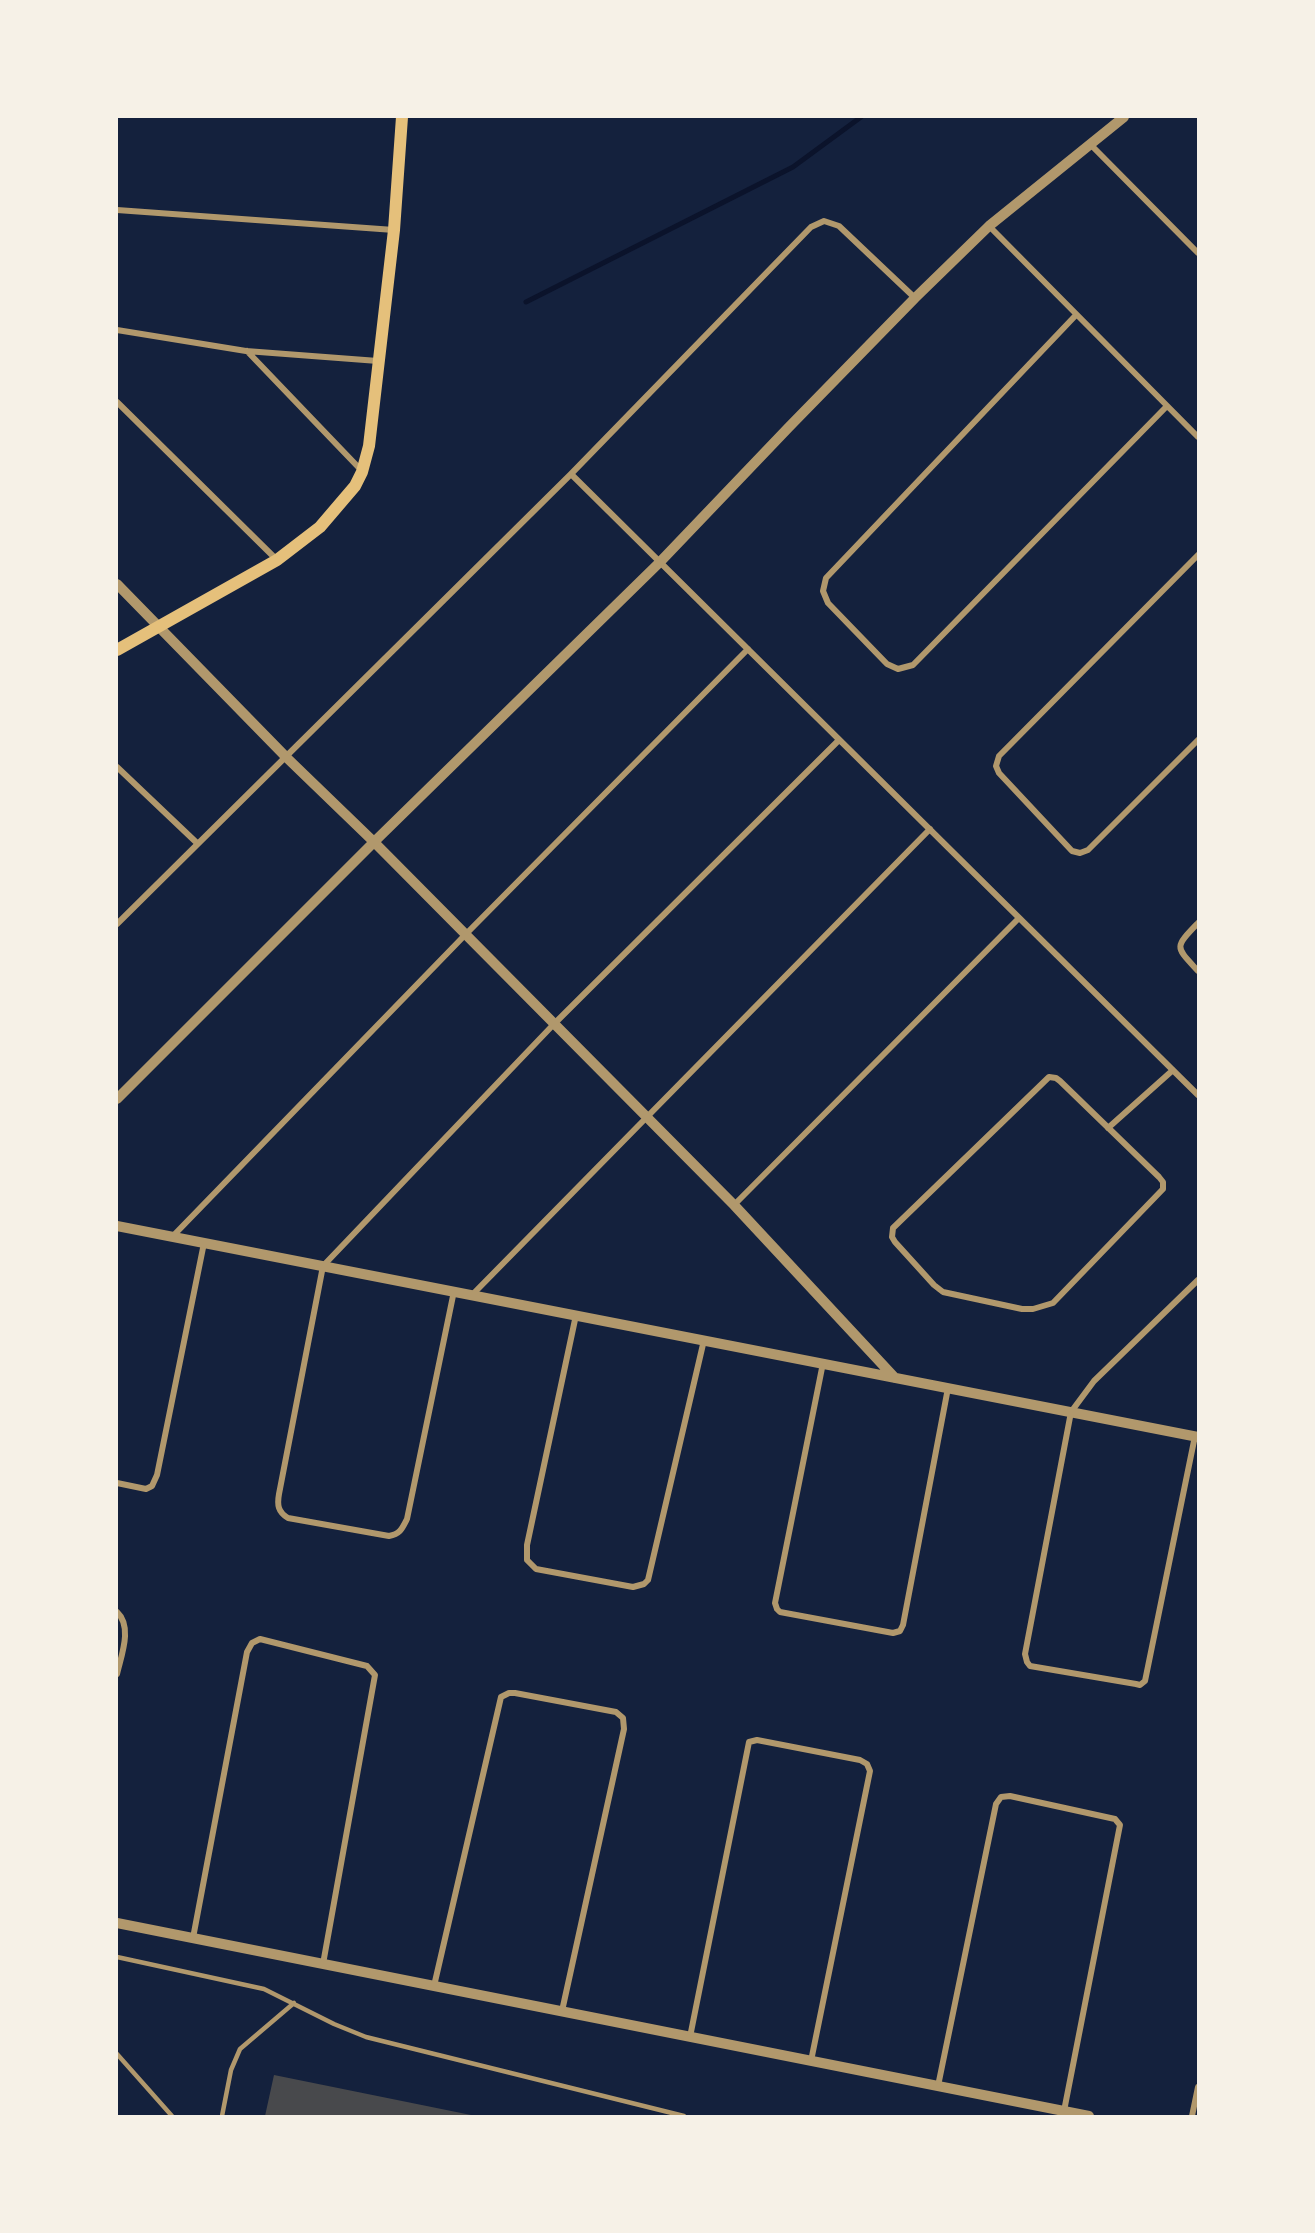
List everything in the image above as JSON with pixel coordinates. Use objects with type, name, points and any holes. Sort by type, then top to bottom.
[{"type":"main road","points":[[117,650],[277,560],[320,527],[355,486],[362,472],[369,446],[394,230],[402,117]]},
{"type":"street","points":[[117,1099],[374,842],[660,562],[915,298],[989,226],[1124,117]]},
{"type":"street","points":[[1089,144],[1198,253]]},
{"type":"street","points":[[117,210],[394,230]]},
{"type":"street","points":[[117,924],[571,474],[811,227],[824,221],[839,226],[915,298]]},
{"type":"street","points":[[989,226],[1198,437]]},
{"type":"street","points":[[1076,315],[826,578],[823,591],[828,603],[887,664],[898,669],[913,665],[1167,406]]},
{"type":"street","points":[[117,330],[246,351],[379,361]]},
{"type":"street","points":[[246,351],[362,472]]},
{"type":"street","points":[[117,402],[277,560]]},
{"type":"street","points":[[571,474],[1198,1095]]},
{"type":"street","points":[[1198,555],[999,756],[997,761],[999,773],[1072,851],[1080,853],[1088,850],[1198,740]]},
{"type":"street","points":[[117,584],[286,758],[374,842],[734,1205],[895,1378]]},
{"type":"street","points":[[172,1237],[465,935],[748,649]]},
{"type":"street","points":[[454,1292],[407,1520],[402,1529],[397,1534],[389,1536],[288,1518],[278,1509],[278,1501],[323,1266],[553,1025],[839,740]]},
{"type":"street","points":[[117,767],[198,844]]},
{"type":"street","points":[[472,1295],[930,829]]},
{"type":"street","points":[[734,1205],[1019,918]]},
{"type":"street","points":[[1198,923],[1182,940],[1179,947],[1181,953],[1198,971]]},
{"type":"street","points":[[1108,1128],[1173,1070]]},
{"type":"street","points":[[1049,1077],[1060,1081],[1108,1128],[1159,1177],[1163,1182],[1163,1189],[1053,1303],[1033,1309],[1022,1309],[943,1292],[934,1285],[892,1237],[893,1228],[1049,1077]]},
{"type":"street","points":[[117,1226],[823,1364],[1071,1412],[1197,1436],[1146,1681],[1140,1685],[1034,1667],[1027,1662],[1025,1654],[1071,1412],[1094,1381],[1198,1280]]},
{"type":"street","points":[[117,1483],[146,1490],[154,1482],[204,1243]]},
{"type":"street","points":[[576,1315],[527,1545],[527,1560],[536,1569],[633,1587],[644,1584],[648,1580],[704,1340]]},
{"type":"street","points":[[823,1364],[775,1603],[775,1607],[780,1612],[892,1633],[900,1631],[948,1388]]},
{"type":"street","points":[[117,1612],[123,1618],[125,1632],[117,1674]]},
{"type":"street","points":[[193,1938],[247,1652],[252,1643],[260,1639],[367,1666],[375,1675],[323,1964]]},
{"type":"street","points":[[434,1986],[501,1697],[515,1693],[616,1712],[623,1718],[624,1729],[562,2011]]},
{"type":"street","points":[[690,2037],[749,1742],[757,1740],[860,1760],[867,1764],[870,1771],[811,2061]]},
{"type":"street","points":[[938,2086],[996,1804],[1001,1797],[1010,1796],[1115,1819],[1120,1825],[1064,2111]]},
{"type":"street","points":[[117,1923],[1089,2116]]},
{"type":"street","points":[[1192,2116],[1198,2087]]},
{"type":"lane","points":[[117,1956],[257,1987],[366,2037],[684,2116]]},
{"type":"lane","points":[[222,2116],[231,2070],[240,2049],[294,2003]]},
{"type":"lane","points":[[117,2054],[172,2116]]},
{"type":"building","points":[[274,2075],[471,2115],[471,2116],[265,2116]]},
{"type":"waterway","points":[[526,302],[793,167],[861,117]]}]
